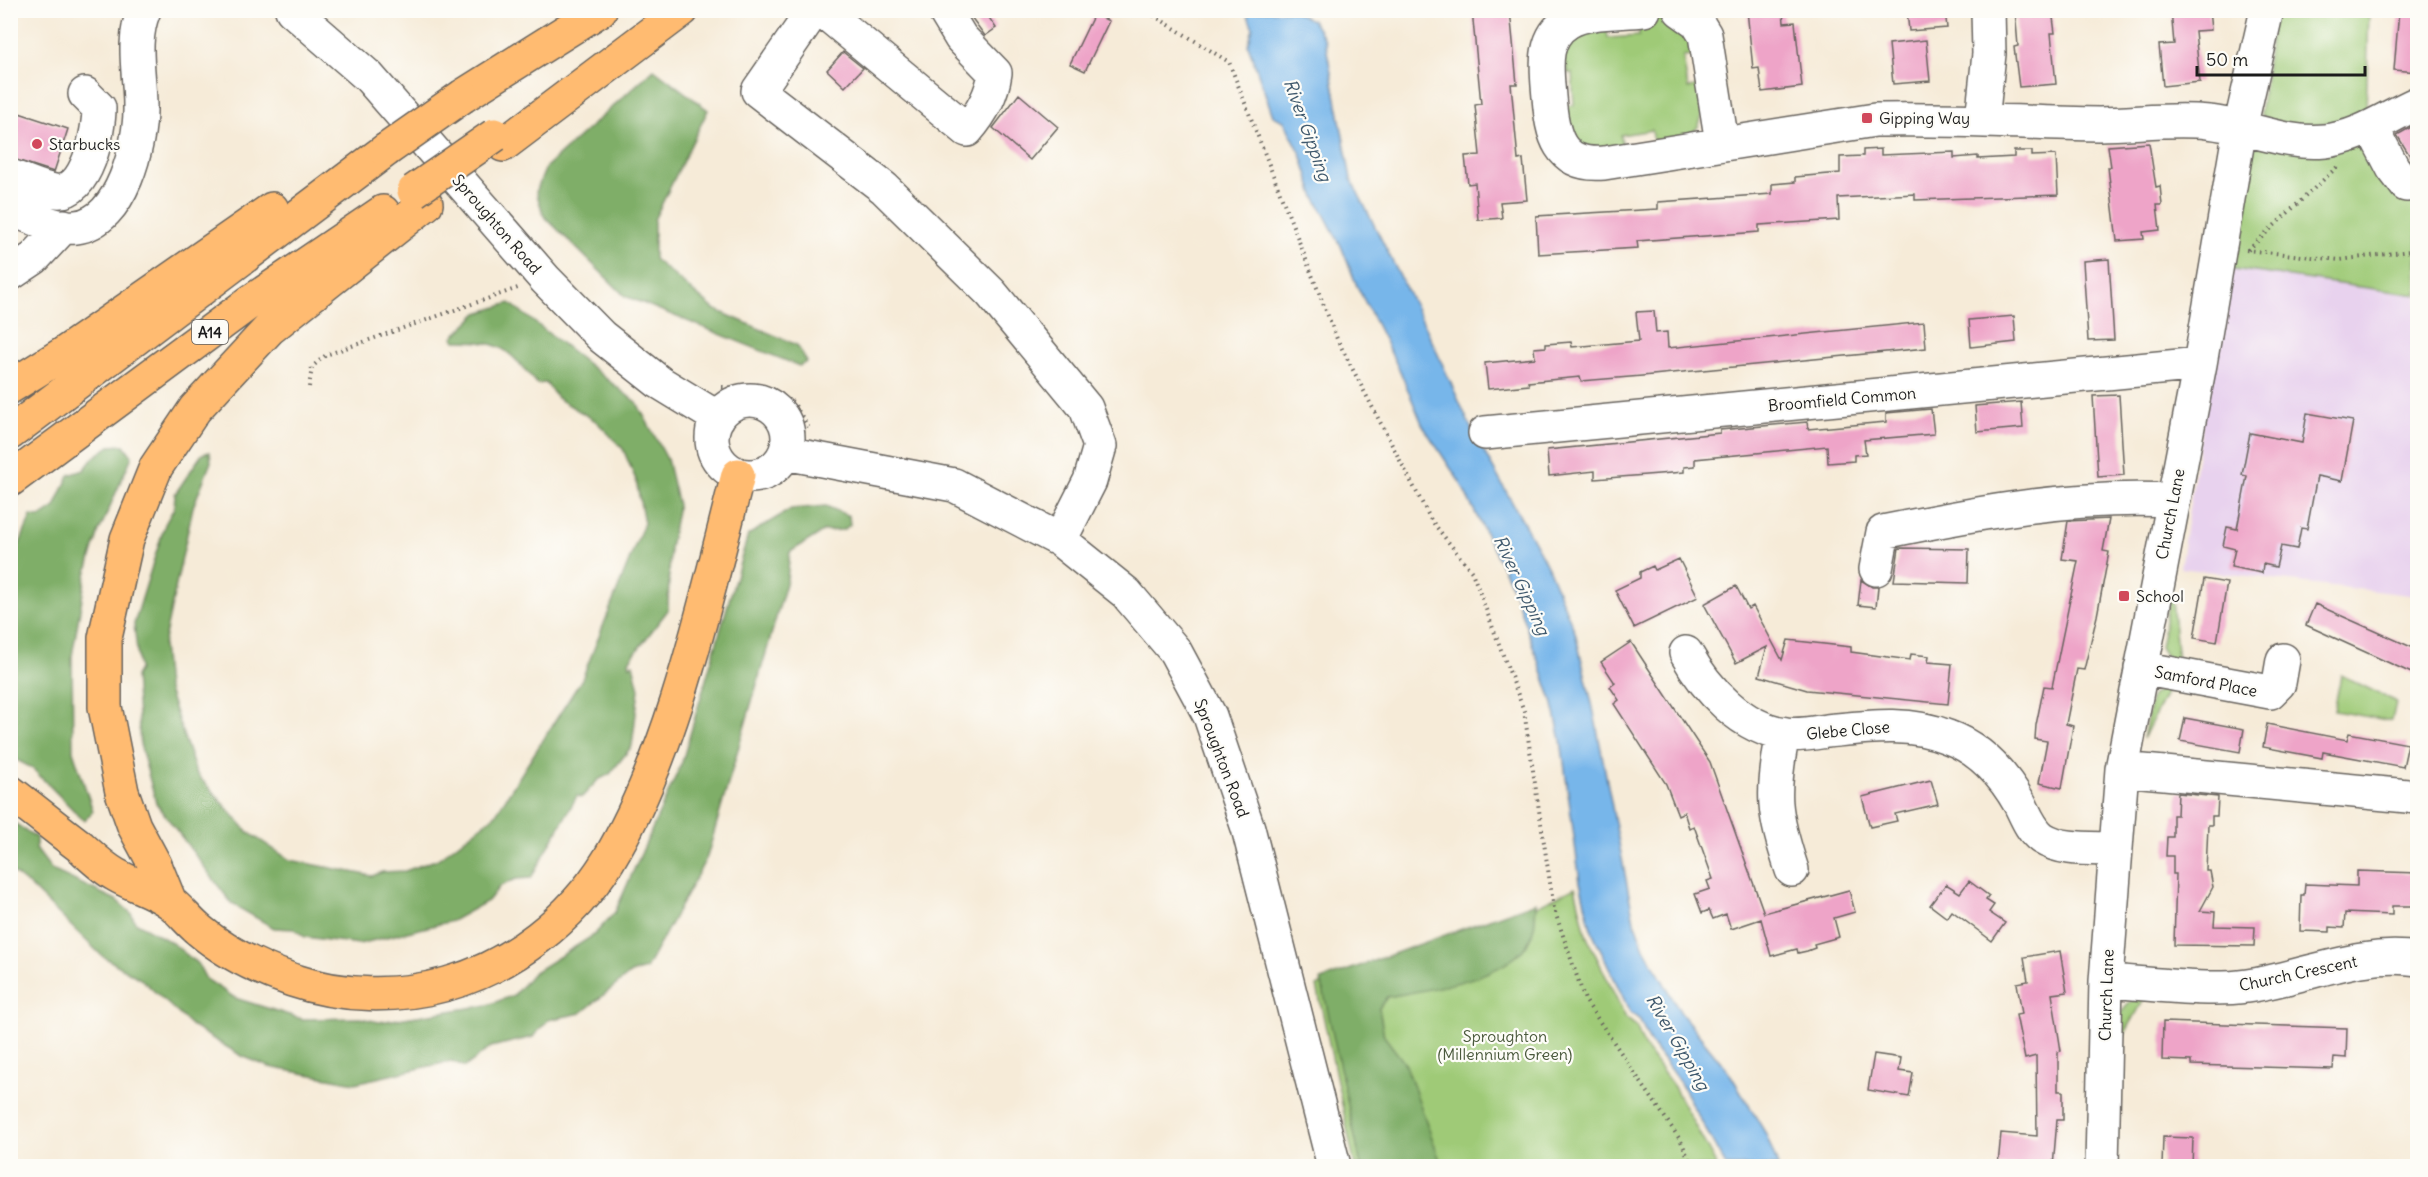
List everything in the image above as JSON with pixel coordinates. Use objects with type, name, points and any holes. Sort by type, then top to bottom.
[{"type":"highway","name":"A14","points":[[10,433],[386,150],[463,96],[600,10]]},
{"type":"highway","points":[[499,140],[674,10]]},
{"type":"highway","points":[[170,902],[155,865],[134,826],[122,792],[113,757],[105,707],[105,638],[127,539],[156,467],[195,409],[269,329],[420,197],[682,10]]},
{"type":"highway","points":[[10,387],[63,354],[345,158],[386,150]]},
{"type":"highway","name":"A14","points":[[10,480],[249,303],[420,197]]},
{"type":"highway","points":[[10,792],[115,874],[170,902],[200,931],[242,958],[292,980],[336,991],[383,994],[428,990],[468,978],[515,954],[545,933],[571,908],[607,863],[628,823],[659,752],[694,641],[738,475]]},
{"type":"street","points":[[10,209],[64,226],[78,227],[100,216],[112,204],[129,169],[140,127],[137,46],[144,10]]},
{"type":"street","name":"Sproughton Road","points":[[292,10],[369,77],[545,279],[602,337],[659,382],[718,403]]},
{"type":"street","points":[[814,10],[758,91],[884,188],[992,293],[1086,408],[1100,446],[1090,481],[1060,540]]},
{"type":"street","points":[[822,10],[967,130],[979,116],[993,88],[994,73],[962,38],[944,10]]},
{"type":"street","points":[[1644,10],[1579,17],[1566,23],[1554,35],[1546,61],[1554,136],[1573,158],[1593,164],[1875,120],[1918,119],[2100,124],[2174,120],[2209,122],[2308,141],[2337,139],[2366,130],[2418,103]]},
{"type":"street","points":[[1680,10],[1697,22],[1705,35],[1722,143]]},
{"type":"street","points":[[1982,122],[1989,54],[1988,10]]},
{"type":"street","name":"Church Lane","points":[[2102,1167],[2106,981],[2114,849],[2122,769],[2200,364],[2234,248],[2240,128],[2267,10]]},
{"type":"street","points":[[10,176],[57,191],[72,188],[80,180],[99,120],[99,108],[86,94]]},
{"type":"street","points":[[2366,130],[2406,185]]},
{"type":"street","points":[[10,274],[34,258],[64,226]]},
{"type":"street","name":"Broomfield Common","points":[[1485,433],[2200,364]]},
{"type":"street","points":[[741,401],[764,403],[783,419],[788,442],[779,463],[760,475],[738,475],[729,470],[715,454],[712,433],[718,403],[730,406],[741,401]]},
{"type":"street","name":"Sproughton Road","points":[[785,453],[954,485],[1060,540],[1126,593],[1175,651],[1210,716],[1248,828],[1334,1167]]},
{"type":"street","points":[[1876,569],[1883,532],[1993,510],[2100,498],[2173,500]]},
{"type":"street","name":"Glebe Close","points":[[1686,653],[1708,687],[1729,706],[1755,723],[1783,734],[1886,726],[1910,727],[1949,737],[1982,756],[1995,768],[2034,830],[2043,838],[2067,846],[2114,849]]},
{"type":"street","name":"Samford Place","points":[[2141,668],[2270,692],[2279,683],[2283,660]]},
{"type":"street","name":"Glebe Close","points":[[1783,734],[1774,790],[1778,828],[1792,870]]},
{"type":"street","points":[[2122,769],[2418,797]]},
{"type":"street","name":"Church Crescent","points":[[2106,981],[2245,986],[2349,961],[2384,957],[2418,959]]},
{"type":"path","points":[[1151,10],[1153,15],[1229,62],[1338,339],[1431,520],[1472,572],[1524,711],[1554,909],[1585,1000],[1681,1141],[1692,1167]]},
{"type":"path","points":[[2234,248],[2356,150],[2366,130]]},
{"type":"path","points":[[2234,248],[2340,260],[2418,250]]},
{"type":"path","points":[[309,387],[312,368],[326,355],[545,279]]},
{"type":"path","points":[[718,403],[760,388],[793,402],[811,431]]},
{"type":"shaded area","points":[[2227,268],[2417,295],[2417,596],[2180,568]]},
{"type":"green space","points":[[2274,11],[2369,11],[2366,113],[2327,123],[2298,125],[2284,124],[2260,115]]},
{"type":"green space","points":[[1671,17],[1680,19],[1700,55],[1683,57],[1688,88],[1704,86],[1702,115],[1696,130],[1654,147],[1652,130],[1621,135],[1623,151],[1582,152],[1557,106],[1574,105],[1572,73],[1556,74],[1562,39],[1606,22],[1608,38],[1639,36],[1638,19]]},
{"type":"green space","points":[[654,69],[708,110],[654,220],[654,259],[714,309],[797,345],[807,362],[799,366],[625,296],[544,216],[536,192],[546,167]]},
{"type":"green space","points":[[2362,141],[2389,178],[2417,209],[2417,295],[2227,268],[2250,146]]},
{"type":"green space","points":[[510,303],[637,403],[667,459],[678,505],[670,548],[668,610],[629,661],[630,666],[633,664],[639,689],[632,746],[610,774],[598,780],[582,797],[577,796],[531,878],[516,879],[500,886],[488,901],[452,921],[359,944],[305,937],[294,929],[274,928],[232,904],[156,803],[140,744],[135,676],[139,669],[134,624],[165,524],[174,508],[175,494],[202,454],[210,452],[211,462],[193,507],[163,645],[167,687],[196,773],[248,832],[290,860],[372,876],[382,872],[405,871],[438,859],[495,815],[582,679],[644,523],[636,480],[623,449],[596,421],[557,398],[546,383],[537,384],[503,349],[484,343],[455,341],[453,337],[478,313]]},
{"type":"green space","points":[[124,445],[132,456],[98,534],[86,575],[72,656],[73,751],[93,811],[84,821],[32,768],[11,757],[11,556],[18,548],[31,516],[40,517],[55,507],[69,475],[84,470],[94,457],[110,446]]},
{"type":"green space","points":[[826,506],[849,516],[850,525],[843,530],[824,531],[790,552],[787,580],[707,857],[646,969],[631,973],[581,1013],[548,1020],[533,1037],[491,1047],[465,1067],[452,1061],[355,1083],[269,1067],[242,1056],[193,1027],[142,980],[102,956],[30,886],[11,871],[11,821],[36,837],[36,849],[52,870],[116,900],[131,913],[135,922],[171,942],[198,964],[206,979],[235,998],[302,1019],[361,1018],[379,1022],[488,1005],[514,995],[533,973],[594,935],[615,912],[682,762],[748,535],[791,509]]},
{"type":"green space","points":[[2171,589],[2178,662],[2168,660],[2160,647]]},
{"type":"green space","points":[[2341,675],[2396,702],[2392,721],[2334,711]]},
{"type":"green space","points":[[2171,683],[2143,739],[2152,695]]},
{"type":"green space","name":"Sproughton (Millennium Green)","points":[[1575,887],[1586,935],[1626,1018],[1636,1026],[1645,1048],[1674,1087],[1717,1166],[1355,1166],[1317,986],[1529,910]]},
{"type":"green space","points":[[1536,902],[1530,939],[1521,952],[1506,964],[1466,980],[1387,997],[1379,1008],[1384,1036],[1406,1065],[1442,1166],[1361,1166],[1321,980]]},
{"type":"green space","points":[[2147,994],[2114,1053],[2120,1016],[2129,1002]]},
{"type":"water","name":"River Gipping","points":[[1246,11],[1293,11],[1312,20],[1325,40],[1351,179],[1427,330],[1472,430],[1548,567],[1575,632],[1593,708],[1634,921],[1644,948],[1681,1013],[1729,1072],[1766,1134],[1778,1166],[1726,1166],[1679,1081],[1650,1042],[1640,1020],[1630,1012],[1591,929],[1580,882],[1561,740],[1552,700],[1512,587],[1461,484],[1423,426],[1400,371],[1357,286],[1341,246],[1314,195],[1301,154],[1284,121],[1273,116],[1248,45],[1253,28]]},
{"type":"building","points":[[966,10],[984,10],[996,28],[985,36]]},
{"type":"building","points":[[1472,10],[1510,10],[1517,84],[1511,84],[1518,160],[1523,159],[1527,200],[1500,202],[1502,218],[1478,220],[1475,183],[1468,184],[1465,156],[1480,155],[1475,105],[1481,104]]},
{"type":"building","points":[[1747,10],[1783,10],[1784,23],[1795,22],[1802,87],[1762,92],[1759,68],[1753,69]]},
{"type":"building","points":[[1907,10],[1945,10],[1947,28],[1909,31]]},
{"type":"building","points":[[2015,10],[2052,10],[2055,33],[2051,33],[2056,84],[2019,87],[2014,47],[2018,46]]},
{"type":"building","points":[[2171,10],[2209,10],[2211,30],[2195,31],[2200,82],[2163,86],[2159,45],[2174,44]]},
{"type":"building","points":[[2399,10],[2418,10],[2418,72],[2394,70]]},
{"type":"building","points":[[1094,14],[1109,21],[1085,71],[1070,64]]},
{"type":"building","points":[[1926,40],[1930,81],[1893,84],[1889,44]]},
{"type":"building","points":[[843,52],[863,68],[845,87],[827,70]]},
{"type":"building","points":[[1019,94],[1058,127],[1030,160],[993,128]]},
{"type":"building","name":"Starbucks","points":[[10,110],[68,129],[54,172],[10,158]]},
{"type":"building","points":[[2413,126],[2418,135],[2418,169],[2397,135]]},
{"type":"building","points":[[2149,143],[2156,187],[2160,186],[2162,205],[2157,205],[2160,230],[2143,232],[2144,239],[2117,241],[2108,167],[2111,167],[2108,146]]},
{"type":"building","points":[[1881,149],[1881,155],[1954,152],[1954,158],[1978,156],[1978,159],[2014,157],[2014,151],[2032,151],[2032,156],[2056,155],[2058,195],[1915,200],[1915,194],[1838,198],[1839,220],[1759,225],[1759,232],[1637,241],[1638,248],[1538,254],[1536,216],[1658,209],[1658,202],[1772,194],[1772,184],[1795,182],[1795,177],[1840,173],[1840,157],[1863,156],[1863,150]]},
{"type":"building","points":[[2109,259],[2114,340],[2088,341],[2083,261]]},
{"type":"building","points":[[1654,311],[1656,333],[1667,332],[1668,348],[1924,322],[1926,348],[1642,376],[1581,381],[1580,377],[1488,389],[1485,363],[1535,358],[1534,348],[1546,347],[1546,344],[1571,342],[1572,347],[1639,341],[1636,312]]},
{"type":"building","points":[[2014,316],[2016,342],[1971,347],[1969,320]]},
{"type":"building","points":[[2119,395],[2124,475],[2098,477],[2093,396]]},
{"type":"building","points":[[2021,402],[2023,428],[1977,432],[1975,406]]},
{"type":"building","points":[[1931,409],[1934,434],[1864,440],[1866,454],[1854,455],[1854,461],[1828,463],[1827,446],[1695,459],[1695,466],[1684,467],[1684,472],[1595,479],[1595,471],[1549,476],[1547,450],[1807,422],[1808,429],[1886,422],[1886,413]]},
{"type":"building","points":[[2307,413],[2353,421],[2342,481],[2317,476],[2307,529],[2301,528],[2297,549],[2281,546],[2276,567],[2263,564],[2262,573],[2231,567],[2235,549],[2223,546],[2227,527],[2237,529],[2247,476],[2242,475],[2250,433],[2302,443]]},
{"type":"building","points":[[2109,519],[2103,551],[2109,552],[2097,616],[2084,670],[2077,669],[2066,724],[2073,726],[2062,788],[2039,783],[2047,741],[2035,739],[2036,725],[2044,686],[2052,687],[2078,561],[2062,559],[2068,521]]},
{"type":"building","points":[[1899,548],[1969,549],[1968,583],[1894,581]]},
{"type":"building","points":[[1679,559],[1698,597],[1634,628],[1615,590],[1640,578],[1640,572],[1653,566],[1655,570]]},
{"type":"building","points":[[2204,579],[2227,583],[2217,642],[2194,638]]},
{"type":"building","points":[[1861,580],[1872,587],[1878,587],[1876,607],[1858,605]]},
{"type":"building","points":[[1736,586],[1748,609],[1753,606],[1782,660],[1788,640],[1851,647],[1851,652],[1910,660],[1911,654],[1929,656],[1928,662],[1952,664],[1948,704],[1807,690],[1759,676],[1767,647],[1736,663],[1704,604]]},
{"type":"building","points":[[2315,604],[2418,650],[2418,676],[2306,625]]},
{"type":"building","points":[[1631,642],[1710,762],[1764,913],[1849,890],[1855,912],[1834,918],[1839,937],[1814,944],[1815,948],[1807,951],[1798,953],[1797,949],[1771,956],[1761,919],[1731,929],[1726,914],[1713,919],[1709,910],[1702,913],[1695,894],[1710,889],[1707,881],[1713,879],[1694,826],[1689,828],[1684,812],[1678,815],[1666,784],[1614,704],[1619,700],[1610,687],[1615,683],[1601,662]]},
{"type":"building","points":[[2185,718],[2244,729],[2240,752],[2180,741]]},
{"type":"building","points":[[2267,724],[2347,740],[2349,733],[2408,744],[2403,767],[2323,752],[2322,758],[2263,747]]},
{"type":"building","points":[[1931,780],[1938,804],[1895,814],[1897,821],[1870,827],[1862,797]]},
{"type":"building","points":[[2178,793],[2218,797],[2217,816],[2212,816],[2212,825],[2208,825],[2206,871],[2210,871],[2213,887],[2200,911],[2215,912],[2214,926],[2255,927],[2254,946],[2174,945],[2176,874],[2173,874],[2173,856],[2166,856],[2167,837],[2173,837],[2173,815],[2177,815]]},
{"type":"building","points":[[2357,871],[2418,873],[2418,906],[2392,906],[2392,915],[2345,913],[2344,928],[2330,927],[2330,932],[2300,931],[2301,895],[2304,895],[2305,884],[2357,886]]},
{"type":"building","points":[[1969,881],[1989,896],[1986,900],[1994,905],[1989,912],[2005,923],[1992,941],[1952,911],[1947,918],[1930,905],[1946,884],[1960,893]]},
{"type":"building","points":[[2060,951],[2067,992],[2052,994],[2061,1051],[2058,1052],[2058,1091],[2063,1091],[2063,1120],[2057,1120],[2053,1167],[1998,1165],[2001,1133],[2037,1136],[2036,1056],[2025,1059],[2016,1015],[2022,1014],[2017,983],[2028,981],[2024,957]]},
{"type":"building","points":[[2163,1022],[2347,1028],[2346,1058],[2334,1057],[2333,1069],[2191,1065],[2191,1061],[2162,1060]]},
{"type":"building","points":[[1874,1054],[1901,1058],[1899,1071],[1913,1073],[1909,1097],[1868,1090]]},
{"type":"building","points":[[2163,1137],[2193,1138],[2192,1167],[2162,1167]]},
{"type":"place","name":"Gipping Way","points":[[1867,118]]},
{"type":"place","name":"Starbucks","points":[[37,144]]},
{"type":"place","name":"School","points":[[2124,596]]}]
